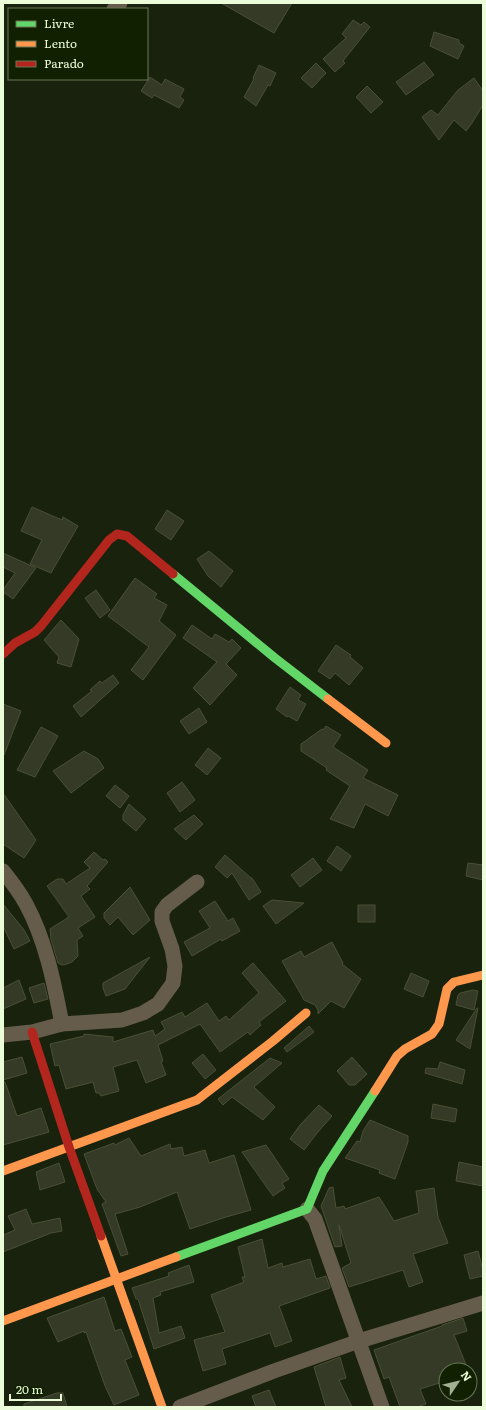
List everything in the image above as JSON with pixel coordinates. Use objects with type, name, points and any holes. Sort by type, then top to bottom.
[{"type":"street","points":[[3,654],[15,643],[35,632],[42,626],[109,540],[117,534],[127,536],[275,658],[386,743]]},
{"type":"street","points":[[3,871],[26,904],[39,934],[50,966],[62,1024]]},
{"type":"street","points":[[3,1035],[32,1032],[62,1024],[122,1020],[143,1013],[158,1004],[172,983],[175,966],[172,949],[162,921],[162,912],[167,905],[197,882]]},
{"type":"street","points":[[3,1321],[307,1209],[323,1171],[397,1056],[405,1048],[432,1034],[439,1024],[447,989],[454,982],[483,975]]},
{"type":"street","points":[[3,1171],[197,1100],[267,1046],[306,1013]]},
{"type":"street","points":[[32,1032],[69,1146],[162,1407]]},
{"type":"street","points":[[307,1209],[315,1219],[382,1407]]},
{"type":"street","points":[[180,1407],[274,1371],[359,1341],[483,1303]]},
{"type":"building","points":[[221,3],[292,3],[274,33]]},
{"type":"building","points":[[353,20],[361,25],[364,22],[370,27],[343,61],[345,63],[335,72],[323,59],[346,38],[342,34]]},
{"type":"building","points":[[434,32],[459,40],[459,43],[464,46],[458,59],[430,46]]},
{"type":"building","points":[[424,62],[434,75],[406,95],[396,82]]},
{"type":"building","points":[[316,63],[326,73],[312,88],[301,78]]},
{"type":"building","points":[[259,65],[276,73],[270,86],[268,85],[256,106],[244,97],[254,79],[253,78]]},
{"type":"building","points":[[150,77],[162,85],[165,79],[184,89],[180,97],[184,100],[179,108],[154,95],[152,98],[141,91]]},
{"type":"building","points":[[474,78],[483,91],[483,105],[466,131],[454,120],[439,140],[422,117],[431,110],[438,115],[458,90]]},
{"type":"building","points":[[367,86],[383,102],[371,113],[356,97]]},
{"type":"building","points":[[32,507],[62,520],[63,517],[78,526],[51,573],[30,564],[42,540],[21,531]]},
{"type":"building","points":[[167,510],[184,521],[171,540],[155,529]]},
{"type":"building","points":[[209,551],[233,571],[221,587],[208,576],[197,559]]},
{"type":"building","points":[[3,553],[36,568],[13,599],[3,592],[15,573],[3,567]]},
{"type":"building","points":[[135,578],[157,594],[154,598],[167,605],[159,621],[176,635],[143,680],[131,670],[149,647],[108,616]]},
{"type":"building","points":[[96,590],[110,610],[100,618],[85,598]]},
{"type":"building","points":[[61,620],[79,639],[71,667],[57,663],[59,657],[44,640]]},
{"type":"building","points":[[192,625],[212,639],[215,634],[229,642],[232,639],[241,648],[226,664],[237,675],[210,705],[193,688],[217,662],[183,638]]},
{"type":"building","points":[[336,645],[351,655],[350,657],[363,668],[349,685],[335,673],[330,679],[318,671]]},
{"type":"building","points":[[113,675],[119,683],[81,717],[73,706],[92,691],[90,690],[100,681],[102,683]]},
{"type":"building","points":[[290,687],[301,695],[298,700],[306,704],[297,721],[288,716],[287,717],[276,709]]},
{"type":"building","points":[[3,704],[21,711],[4,755],[3,755]]},
{"type":"building","points":[[199,708],[207,722],[189,734],[180,721]]},
{"type":"building","points":[[326,726],[341,735],[333,747],[368,770],[363,778],[398,795],[388,816],[365,804],[354,828],[330,819],[350,786],[326,770],[327,768],[301,751],[301,744],[322,729],[323,730]]},
{"type":"building","points":[[41,727],[58,736],[35,777],[17,770]]},
{"type":"building","points":[[208,748],[221,758],[207,775],[195,765]]},
{"type":"building","points":[[84,751],[98,759],[104,768],[71,793],[53,771]]},
{"type":"building","points":[[182,782],[195,800],[180,812],[167,793]]},
{"type":"building","points":[[115,785],[129,796],[120,808],[106,796]]},
{"type":"building","points":[[3,793],[36,840],[24,858],[3,844]]},
{"type":"building","points":[[129,804],[146,819],[136,831],[123,820],[123,815]]},
{"type":"building","points":[[194,815],[203,824],[186,840],[174,829]]},
{"type":"building","points":[[337,846],[351,856],[341,871],[327,861]]},
{"type":"building","points":[[94,852],[103,860],[105,859],[108,862],[87,886],[90,889],[81,896],[95,917],[78,928],[83,936],[77,940],[78,956],[72,962],[62,965],[58,963],[51,939],[50,929],[69,917],[47,886],[57,879],[63,879],[66,884],[90,868],[84,862]]},
{"type":"building","points":[[225,855],[252,878],[261,892],[249,900],[232,873],[227,878],[215,867]]},
{"type":"building","points":[[313,858],[322,870],[300,887],[291,875]]},
{"type":"building","points":[[468,863],[483,865],[483,880],[466,876]]},
{"type":"building","points":[[130,887],[150,920],[133,935],[118,917],[110,925],[104,918],[104,913]]},
{"type":"building","points":[[272,900],[304,903],[276,924],[263,906]]},
{"type":"building","points":[[215,901],[228,921],[233,918],[240,931],[222,941],[221,939],[192,956],[184,942],[210,928],[199,911]]},
{"type":"building","points":[[3,904],[24,930],[30,941],[14,949],[3,926]]},
{"type":"building","points":[[358,905],[375,905],[375,922],[358,922]]},
{"type":"building","points":[[332,942],[343,963],[342,964],[361,979],[344,1008],[331,1001],[318,1014],[318,1010],[315,1005],[304,1000],[282,961],[301,951],[304,957]]},
{"type":"building","points":[[150,957],[125,989],[106,996],[103,983]]},
{"type":"building","points":[[253,963],[286,1001],[259,1022],[261,1025],[250,1035],[248,1032],[220,1052],[200,1024],[158,1045],[163,1061],[161,1062],[166,1075],[146,1083],[137,1060],[113,1067],[119,1091],[101,1096],[99,1093],[96,1093],[93,1082],[66,1089],[59,1065],[55,1066],[50,1044],[84,1036],[84,1034],[113,1037],[113,1042],[153,1030],[155,1036],[165,1029],[161,1022],[182,1012],[185,1017],[207,1003],[219,1021],[226,1016],[229,1020],[259,993],[242,973]]},
{"type":"building","points":[[411,973],[429,981],[423,997],[404,989]]},
{"type":"building","points":[[19,980],[26,999],[3,1009],[3,988]]},
{"type":"building","points":[[44,983],[48,999],[34,1003],[29,988]]},
{"type":"building","points":[[473,990],[478,991],[474,1010],[456,1005],[458,995],[460,993]]},
{"type":"building","points":[[478,1008],[470,1049],[456,1040]]},
{"type":"building","points":[[309,1026],[314,1032],[287,1052],[284,1048]]},
{"type":"building","points":[[203,1054],[216,1070],[205,1079],[192,1063]]},
{"type":"building","points":[[22,1057],[27,1073],[3,1080],[3,1062]]},
{"type":"building","points":[[352,1057],[367,1074],[355,1085],[349,1085],[337,1071]]},
{"type":"building","points":[[270,1058],[282,1063],[254,1087],[275,1107],[263,1120],[232,1097],[223,1105],[218,1099]]},
{"type":"building","points":[[440,1062],[465,1070],[462,1084],[425,1073],[426,1068],[438,1069]]},
{"type":"building","points":[[3,1082],[5,1082],[17,1116],[41,1108],[49,1132],[3,1145]]},
{"type":"building","points":[[433,1104],[457,1109],[455,1122],[431,1118]]},
{"type":"building","points":[[319,1105],[332,1116],[304,1150],[290,1139],[300,1125]]},
{"type":"building","points":[[370,1120],[408,1136],[408,1142],[395,1179],[379,1173],[380,1170],[345,1158],[357,1141],[360,1142],[363,1131]]},
{"type":"building","points":[[129,1138],[141,1156],[170,1144],[171,1149],[182,1147],[184,1156],[205,1150],[209,1163],[234,1155],[251,1210],[190,1229],[177,1192],[140,1207],[115,1214],[128,1254],[121,1256],[102,1204],[106,1202],[97,1189],[84,1154],[114,1143],[115,1145]]},
{"type":"building","points":[[266,1145],[289,1179],[282,1183],[285,1188],[273,1196],[242,1152]]},
{"type":"building","points":[[459,1162],[483,1167],[483,1186],[456,1181]]},
{"type":"building","points":[[59,1163],[65,1182],[40,1190],[36,1172]]},
{"type":"building","points":[[333,1187],[336,1208],[344,1206],[345,1209],[379,1197],[394,1221],[419,1213],[416,1191],[434,1188],[438,1217],[448,1243],[413,1254],[423,1282],[409,1287],[403,1270],[349,1287],[342,1268],[351,1263],[339,1225],[342,1246],[335,1247],[321,1206],[329,1188]]},
{"type":"building","points":[[26,1209],[32,1224],[60,1218],[62,1231],[51,1233],[3,1252],[3,1235],[15,1230],[8,1216]]},
{"type":"building","points":[[262,1239],[268,1268],[282,1263],[283,1267],[310,1259],[316,1279],[326,1276],[330,1288],[279,1306],[292,1341],[275,1347],[270,1333],[222,1349],[226,1364],[203,1371],[194,1340],[225,1332],[211,1295],[244,1282],[242,1277],[245,1277],[238,1247]]},
{"type":"building","points":[[478,1251],[483,1276],[470,1279],[464,1255]]},
{"type":"building","points":[[189,1265],[194,1282],[160,1292],[161,1295],[153,1298],[159,1333],[181,1326],[185,1338],[154,1349],[138,1299],[136,1299],[132,1288],[169,1276],[168,1273]]},
{"type":"building","points":[[104,1297],[115,1331],[121,1329],[132,1357],[125,1360],[139,1395],[114,1405],[105,1386],[86,1332],[84,1333],[84,1331],[58,1342],[47,1318]]},
{"type":"building","points":[[463,1318],[467,1331],[454,1335],[465,1362],[438,1362],[438,1383],[420,1389],[426,1404],[417,1407],[400,1407],[389,1377],[384,1379],[374,1350]]},
{"type":"building","points":[[340,1357],[346,1378],[339,1380],[352,1407],[326,1407],[314,1367]]},
{"type":"building","points":[[269,1390],[276,1407],[256,1407],[252,1396]]},
{"type":"building","points":[[57,1393],[63,1393],[67,1407],[24,1407],[24,1404]]},
{"type":"traffic: fast","points":[[173,574],[275,658],[328,699]]},
{"type":"traffic: fast","points":[[176,1257],[307,1209],[323,1171],[375,1091]]},
{"type":"traffic: slow","points":[[328,699],[386,743]]},
{"type":"traffic: slow","points":[[375,1091],[397,1056],[405,1049],[432,1034],[439,1024],[447,989],[454,982],[483,975]]},
{"type":"traffic: slow","points":[[3,1171],[197,1100],[273,1041],[306,1013]]},
{"type":"traffic: slow","points":[[101,1236],[162,1407]]},
{"type":"traffic: slow","points":[[3,1321],[176,1257]]},
{"type":"traffic: jam","points":[[3,654],[15,643],[35,632],[41,626],[109,540],[117,534],[127,536],[173,574]]},
{"type":"traffic: jam","points":[[32,1032],[69,1147],[101,1236]]}]
